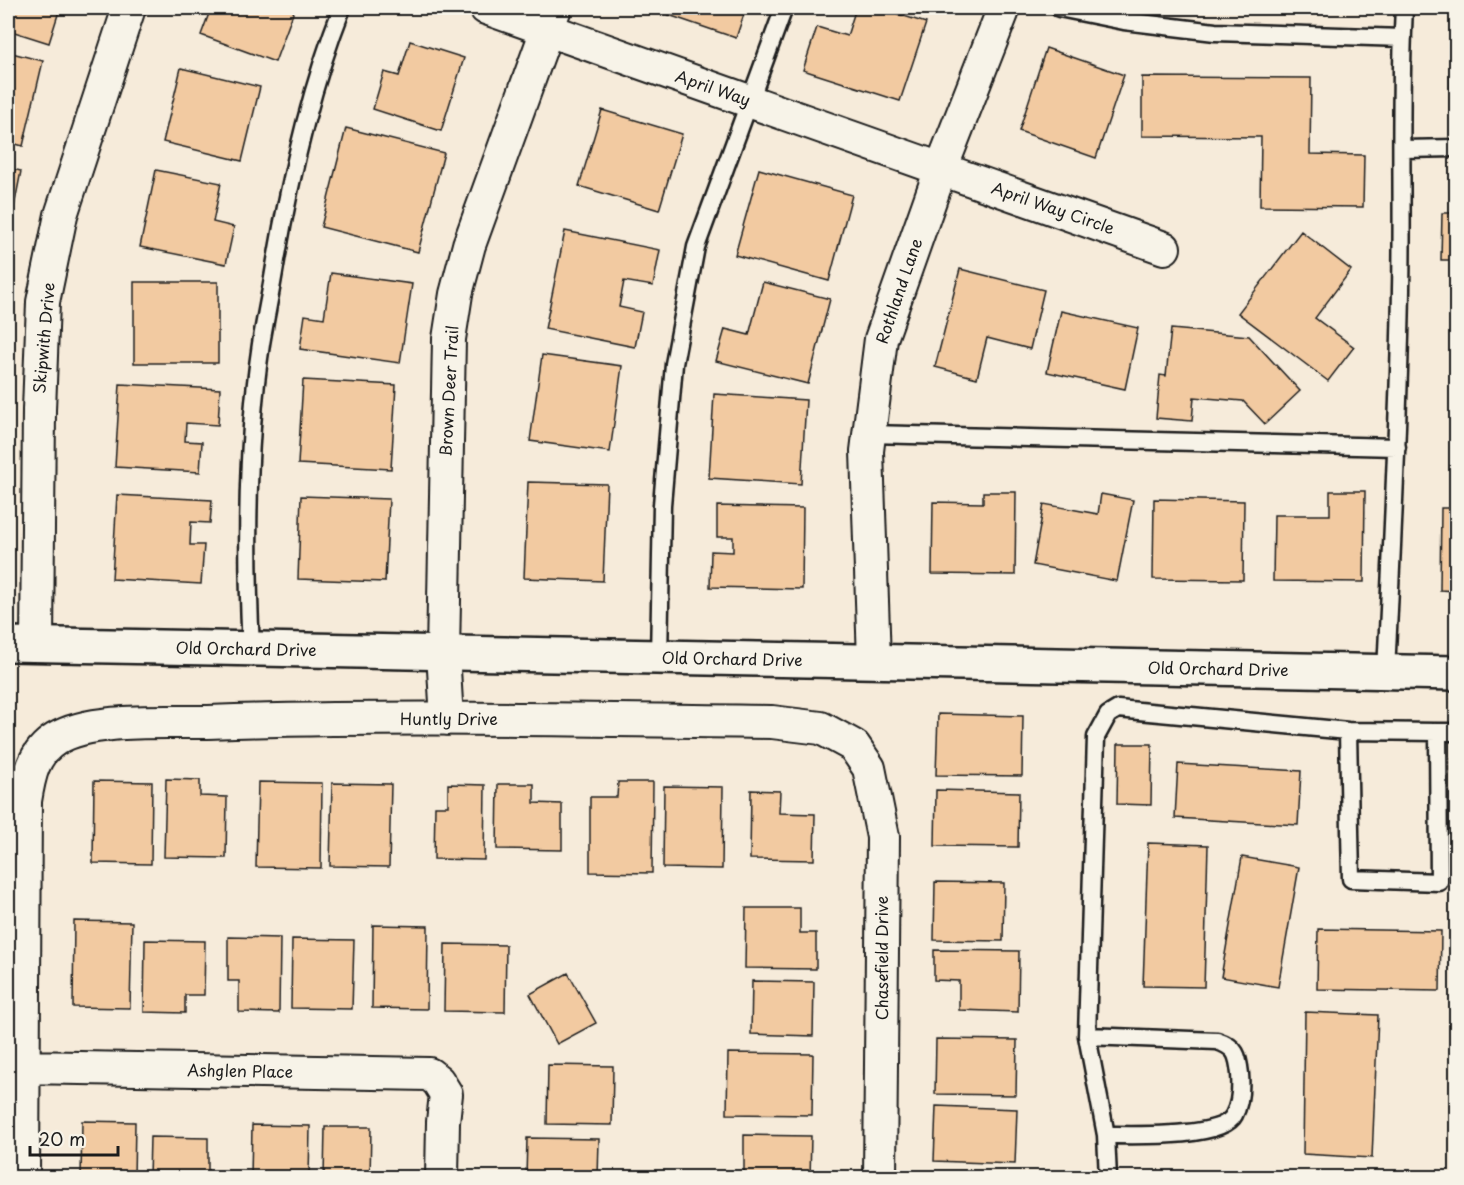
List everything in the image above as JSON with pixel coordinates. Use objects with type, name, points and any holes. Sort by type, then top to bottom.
[{"type":"street","name":"Skipwith Drive","points":[[22,644],[39,410],[44,302],[61,215],[129,8]]},
{"type":"street","name":"April Way","points":[[486,8],[550,18],[749,101],[941,169]]},
{"type":"street","name":"Rothland Lane","points":[[874,662],[869,434],[880,339],[941,169],[1004,8]]},
{"type":"street","name":"Brown Deer Trail","points":[[447,719],[443,653],[449,339],[456,294],[469,245],[550,18]]},
{"type":"street","name":"April Way Circle","points":[[941,169],[1164,248]]},
{"type":"street","name":"Old Orchard Drive","points":[[22,644],[1456,674]]},
{"type":"street","name":"Huntly Drive","points":[[24,1067],[26,801],[29,776],[35,760],[45,747],[57,738],[89,726],[276,719],[772,722],[821,728],[854,746]]},
{"type":"street","name":"Chasefield Drive","points":[[854,746],[869,768],[883,837],[880,1178]]},
{"type":"street","name":"Ashglen Place","points":[[24,1067],[429,1074],[438,1081],[446,1094],[442,1178]]},
{"type":"street","points":[[23,1178],[24,1067]]},
{"type":"lane","points":[[251,649],[248,498],[261,345],[282,222],[303,130],[329,40],[342,8]]},
{"type":"lane","points":[[659,657],[662,505],[674,364],[696,248],[784,8]]},
{"type":"lane","points":[[1059,8],[1124,21],[1215,32],[1403,38]]},
{"type":"lane","points":[[1386,672],[1396,447],[1404,8]]},
{"type":"lane","points":[[1403,149],[1456,148]]},
{"type":"lane","points":[[869,434],[1396,447]]},
{"type":"lane","points":[[1108,1178],[1106,1135],[1088,1036],[1096,737],[1108,715],[1118,709],[1348,731],[1456,732]]},
{"type":"lane","points":[[1348,731],[1351,879],[1439,882],[1438,732]]},
{"type":"lane","points":[[1088,1036],[1217,1041],[1232,1046],[1238,1054],[1241,1086],[1234,1117],[1219,1128],[1178,1133],[1106,1135]]},
{"type":"building","points":[[8,8],[60,8],[49,43],[8,30]]},
{"type":"building","points":[[211,8],[295,8],[275,62],[201,35]]},
{"type":"building","points":[[655,8],[746,8],[736,38],[654,10]]},
{"type":"building","points":[[856,8],[879,8],[926,23],[900,101],[803,70],[817,27],[847,36]]},
{"type":"building","points":[[1444,8],[1456,8],[1456,11],[1444,11]]},
{"type":"building","points":[[1451,30],[1456,31],[1456,113],[1450,113]]},
{"type":"building","points":[[410,41],[464,58],[441,131],[373,109],[384,72],[399,76]]},
{"type":"building","points":[[1046,48],[1124,75],[1096,158],[1019,131]]},
{"type":"building","points":[[8,52],[43,61],[23,146],[8,142]]},
{"type":"building","points":[[181,68],[260,87],[242,161],[163,142]]},
{"type":"building","points":[[1142,77],[1311,78],[1310,154],[1364,155],[1363,207],[1260,206],[1261,137],[1142,136]]},
{"type":"building","points":[[602,110],[682,134],[659,210],[579,186]]},
{"type":"building","points":[[346,128],[444,153],[418,252],[321,227]]},
{"type":"building","points":[[8,168],[21,171],[8,238]]},
{"type":"building","points":[[759,169],[852,195],[829,281],[735,255]]},
{"type":"building","points":[[156,170],[221,183],[213,222],[234,227],[226,264],[140,247]]},
{"type":"building","points":[[1442,213],[1456,213],[1456,260],[1441,260]]},
{"type":"building","points":[[565,231],[660,250],[653,286],[624,281],[619,307],[642,312],[635,347],[545,329]]},
{"type":"building","points":[[1301,231],[1351,270],[1315,318],[1354,347],[1328,381],[1238,313]]},
{"type":"building","points":[[960,269],[1044,290],[1030,349],[987,338],[977,378],[935,367]]},
{"type":"building","points":[[331,273],[412,284],[400,363],[300,349],[305,315],[324,318]]},
{"type":"building","points":[[134,282],[218,282],[218,363],[134,363]]},
{"type":"building","points":[[763,282],[830,299],[808,384],[716,361],[725,329],[749,335]]},
{"type":"building","points":[[1061,311],[1138,328],[1125,389],[1047,372]]},
{"type":"building","points":[[1171,329],[1249,336],[1300,391],[1265,424],[1243,401],[1194,397],[1192,421],[1156,418],[1160,375],[1166,376]]},
{"type":"building","points":[[542,355],[622,366],[610,452],[530,441]]},
{"type":"building","points":[[303,380],[396,385],[391,469],[298,464]]},
{"type":"building","points":[[120,384],[220,389],[218,425],[186,423],[185,441],[202,442],[200,472],[115,467]]},
{"type":"building","points":[[714,394],[806,400],[801,484],[709,478]]},
{"type":"building","points":[[1454,397],[1456,397],[1456,483],[1451,483]]},
{"type":"building","points":[[528,482],[607,484],[603,581],[524,578]]},
{"type":"building","points":[[1330,491],[1365,491],[1364,582],[1273,581],[1274,515],[1330,515]]},
{"type":"building","points":[[983,492],[1016,492],[1015,575],[932,574],[933,502],[983,503]]},
{"type":"building","points":[[1101,494],[1133,500],[1117,581],[1033,565],[1044,504],[1098,514]]},
{"type":"building","points":[[117,495],[212,500],[210,523],[191,522],[190,545],[204,545],[201,584],[112,579]]},
{"type":"building","points":[[301,496],[389,499],[385,582],[298,579]]},
{"type":"building","points":[[1154,499],[1244,501],[1243,580],[1153,579]]},
{"type":"building","points":[[717,506],[803,508],[802,589],[710,587],[711,551],[733,552],[733,537],[717,537]]},
{"type":"building","points":[[1441,508],[1456,508],[1456,591],[1440,590]]},
{"type":"building","points":[[938,714],[1023,716],[1022,776],[936,775]]},
{"type":"building","points":[[1118,744],[1152,744],[1151,805],[1117,804]]},
{"type":"building","points":[[1178,764],[1301,771],[1298,825],[1175,818]]},
{"type":"building","points":[[166,779],[200,780],[200,796],[227,797],[226,858],[164,857]]},
{"type":"building","points":[[94,781],[152,782],[151,864],[93,863]]},
{"type":"building","points":[[258,782],[322,783],[321,868],[256,867]]},
{"type":"building","points":[[618,782],[653,782],[652,873],[590,872],[590,797],[617,797]]},
{"type":"building","points":[[332,783],[391,784],[389,867],[330,866]]},
{"type":"building","points":[[448,784],[485,785],[484,860],[434,859],[435,806],[448,806]]},
{"type":"building","points":[[498,784],[534,784],[534,803],[562,804],[562,850],[497,849]]},
{"type":"building","points":[[664,786],[723,787],[722,869],[663,868]]},
{"type":"building","points":[[751,790],[780,791],[779,813],[815,814],[814,860],[750,859]]},
{"type":"building","points":[[936,790],[1019,792],[1018,847],[935,846]]},
{"type":"building","points":[[1148,843],[1208,845],[1204,987],[1143,986]]},
{"type":"building","points":[[1242,857],[1299,867],[1278,987],[1221,977]]},
{"type":"building","points":[[935,882],[1004,883],[1003,941],[934,940]]},
{"type":"building","points":[[746,908],[800,908],[800,933],[816,933],[816,969],[745,968]]},
{"type":"building","points":[[74,921],[132,922],[130,1008],[73,1007]]},
{"type":"building","points":[[373,925],[428,926],[427,1009],[372,1008]]},
{"type":"building","points":[[1318,929],[1441,931],[1440,991],[1317,989]]},
{"type":"building","points":[[228,937],[280,938],[279,1013],[239,1012],[239,981],[228,981]]},
{"type":"building","points":[[292,939],[354,940],[352,1009],[291,1008]]},
{"type":"building","points":[[145,940],[205,941],[204,995],[185,995],[185,1013],[144,1012]]},
{"type":"building","points":[[445,944],[506,945],[505,1012],[444,1011]]},
{"type":"building","points":[[934,950],[1019,951],[1018,1012],[959,1010],[959,981],[934,980]]},
{"type":"building","points":[[568,973],[596,1023],[557,1044],[530,994]]},
{"type":"building","points":[[752,981],[814,982],[813,1036],[751,1034]]},
{"type":"building","points":[[1305,1012],[1378,1015],[1372,1158],[1303,1154]]},
{"type":"building","points":[[936,1039],[1017,1040],[1016,1095],[935,1094]]},
{"type":"building","points":[[728,1053],[813,1054],[812,1115],[727,1114]]},
{"type":"building","points":[[548,1065],[613,1066],[612,1125],[547,1124]]},
{"type":"building","points":[[936,1106],[1017,1109],[1015,1164],[934,1161]]},
{"type":"building","points":[[82,1121],[135,1122],[134,1178],[81,1178]]},
{"type":"building","points":[[252,1125],[310,1126],[309,1178],[251,1178]]},
{"type":"building","points":[[325,1127],[371,1127],[370,1178],[324,1178]]},
{"type":"building","points":[[744,1135],[811,1136],[810,1178],[744,1178]]},
{"type":"building","points":[[150,1137],[208,1138],[208,1178],[149,1178]]},
{"type":"building","points":[[527,1138],[599,1139],[598,1178],[526,1178]]}]
